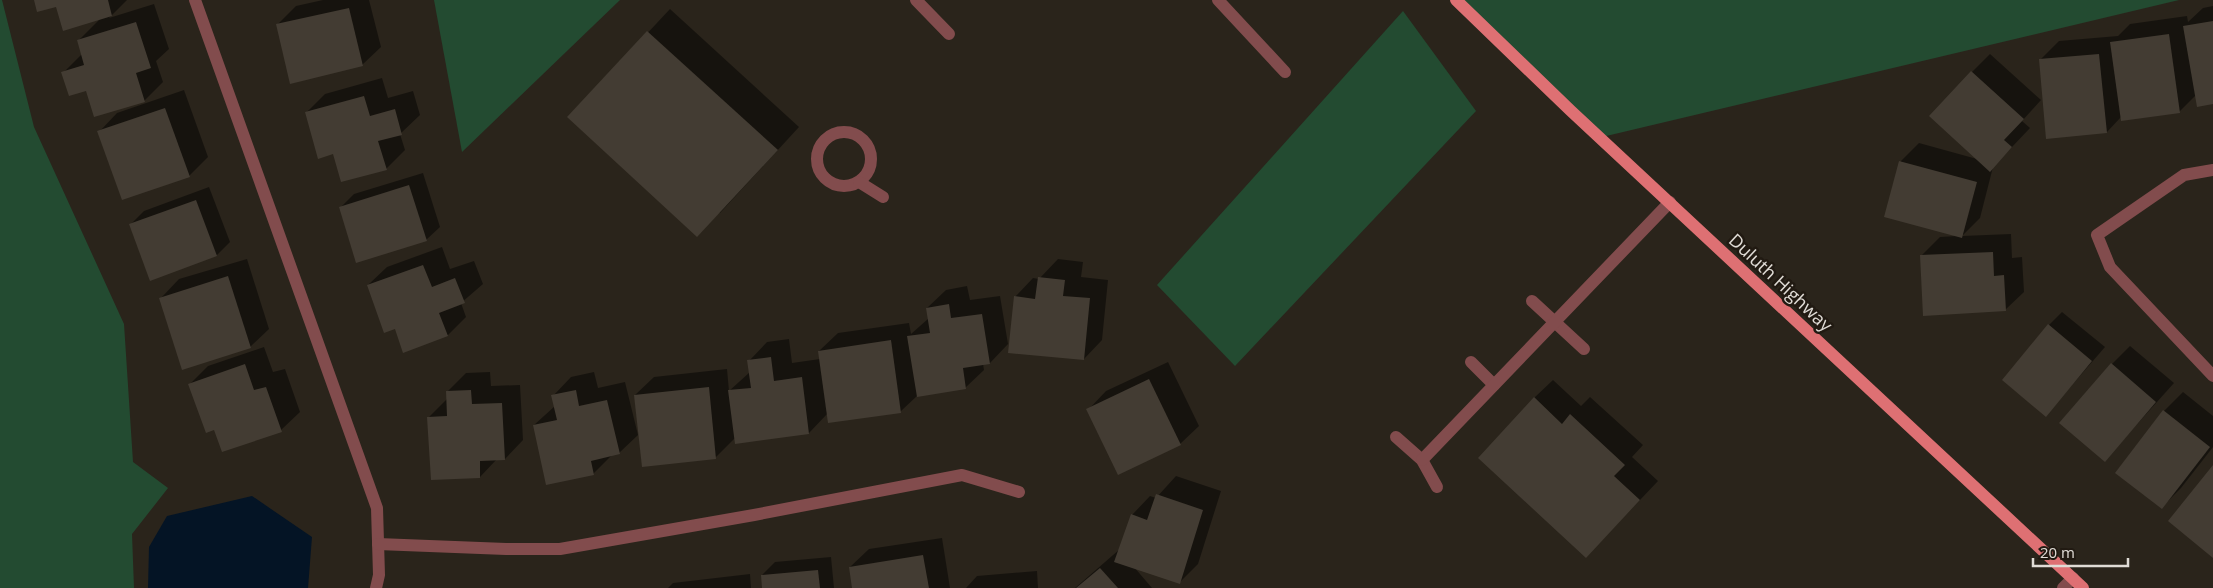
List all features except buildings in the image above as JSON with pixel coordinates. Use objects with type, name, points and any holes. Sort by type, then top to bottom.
[{"type":"main road","name":"Duluth Highway","points":[[1456,0],[1571,111],[2084,588]]},
{"type":"street","points":[[195,0],[376,508],[379,575],[376,588]]},
{"type":"street","points":[[916,0],[949,34]]},
{"type":"street","points":[[1218,0],[1285,72]]},
{"type":"street","points":[[1224,22],[1237,20]]},
{"type":"street","points":[[852,127],[867,144],[871,154],[871,165],[867,175],[859,182],[849,186],[839,186],[829,182],[821,174],[817,165],[821,144],[829,136],[852,127]]},
{"type":"street","points":[[2213,170],[2184,175],[2127,212],[2097,235],[2110,267],[2213,376]]},
{"type":"street","points":[[859,182],[883,197]]},
{"type":"street","points":[[1422,460],[1670,202]]},
{"type":"street","points":[[1532,301],[1584,349]]},
{"type":"street","points":[[1471,362],[1494,386]]},
{"type":"street","points":[[1396,437],[1422,460],[1437,487]]},
{"type":"street","points":[[378,544],[560,549],[754,515],[962,475],[1019,492]]},
{"type":"street","points":[[2063,588],[2073,578]]},
{"type":"green space","points":[[0,0],[2,0],[34,127],[124,324],[133,462],[168,488],[132,534],[134,588],[0,588]]},
{"type":"green space","points":[[434,0],[620,0],[462,152]]},
{"type":"green space","points":[[1458,0],[2179,0],[1602,137]]},
{"type":"green space","points":[[1403,11],[1476,111],[1235,366],[1157,285]]},
{"type":"water","points":[[252,496],[312,537],[308,588],[148,588],[149,547],[167,516]]}]
